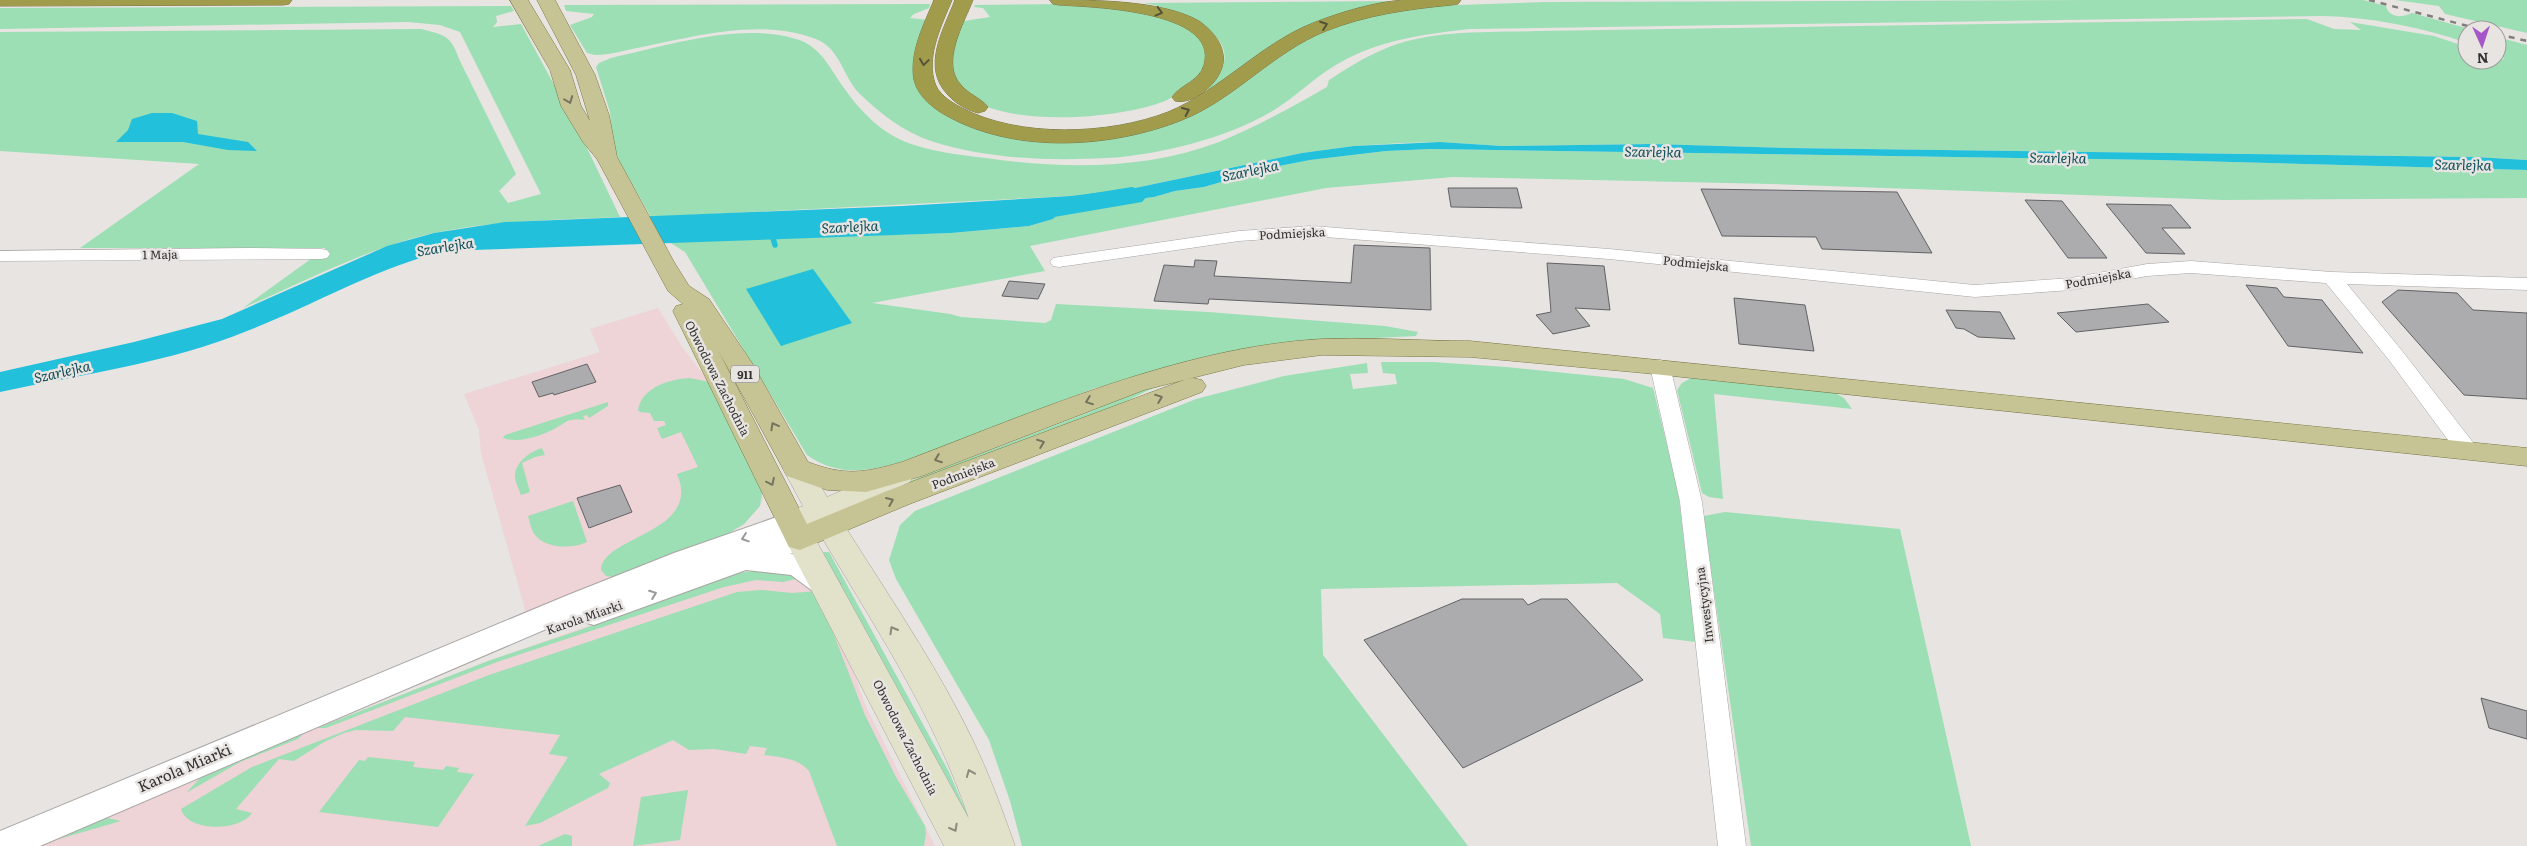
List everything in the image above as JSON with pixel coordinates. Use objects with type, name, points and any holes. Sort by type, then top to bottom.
[{"type":"highway","points":[[0,1],[283,0]]},
{"type":"highway","points":[[962,7],[944,52],[942,63],[944,76],[952,90],[970,103],[1009,117],[1041,122],[1074,123],[1141,113],[1182,97],[1201,84],[1210,73],[1215,57],[1212,45],[1199,30],[1182,20],[1144,8],[1059,0]]},
{"type":"highway","points":[[940,8],[922,68],[926,87],[935,98],[958,114],[986,125],[1038,134],[1072,135],[1119,130],[1175,116],[1201,102],[1294,39],[1332,22],[1387,8],[1452,0]]},
{"type":"main road","name":"911","points":[[519,0],[560,70],[574,112],[593,142],[606,157],[662,262],[680,291]]},
{"type":"main road","name":"911","points":[[546,0],[582,62],[596,98],[605,134],[606,157]]},
{"type":"main road","name":"Obwodowa Zachodnia","points":[[680,291],[700,304],[739,363],[824,519],[860,573],[959,746],[988,818],[996,846]]},
{"type":"main road","name":"Obwodowa Zachodnia","points":[[680,291],[683,308],[796,530],[927,780],[964,846]]},
{"type":"main road","name":"Podmiejska","points":[[797,469],[826,480],[866,482],[912,469],[1135,384],[1244,357],[1322,347],[1470,349],[1660,366],[2527,457]]},
{"type":"main road","name":"Podmiejska","points":[[796,530],[824,519],[897,498],[1180,390],[1249,369],[1324,356],[1356,348]]},
{"type":"main road","points":[[824,519],[860,495],[912,469]]},
{"type":"street","name":"Podmiejska","points":[[1059,262],[1239,236],[1312,231],[1609,254],[1975,291],[2071,284],[2147,270],[2191,267],[2332,278],[2527,284]]},
{"type":"street","name":"1 Maja","points":[[0,256],[248,252],[320,254]]},
{"type":"street","points":[[2332,278],[2396,356],[2467,450]]},
{"type":"street","name":"Inwestycyjna","points":[[1660,366],[1692,502],[1732,846]]},
{"type":"street","name":"Karola Miarki","points":[[366,692],[635,600],[741,560],[796,530]]},
{"type":"street","name":"Karola Miarki","points":[[3,846],[141,785],[584,600],[733,542],[796,530]]},
{"type":"street","points":[[741,560],[773,561],[798,565],[825,584]]},
{"type":"shaded area","points":[[658,308],[682,347],[710,383],[763,498],[760,506],[744,524],[716,541],[528,620],[481,453],[479,430],[464,394],[600,352],[590,329]]},
{"type":"shaded area","points":[[741,572],[805,579],[836,620],[864,702],[935,846],[31,846],[282,741],[488,661]]},
{"type":"green space","points":[[2363,0],[2386,6],[2390,13],[2396,16],[2412,13],[2457,26],[2457,40],[2396,24],[2359,18],[2323,16],[1469,29],[1403,39],[1356,54],[1326,71],[1290,99],[1265,115],[1244,126],[1198,142],[1151,153],[1128,156],[1040,159],[974,152],[931,141],[911,133],[884,115],[860,94],[849,80],[831,49],[816,39],[794,33],[751,29],[707,34],[595,55],[587,53],[570,25],[592,17],[594,14],[566,11],[564,5],[930,4],[929,8],[914,14],[910,18],[928,20],[917,86],[1005,134],[1159,125],[1304,38],[1355,19],[1429,6],[1547,2]]},
{"type":"green space","points":[[2395,0],[2527,0],[2527,33],[2507,28],[2507,20],[2471,20],[2445,14],[2439,6]]},
{"type":"green space","points":[[1401,1],[1360,10],[1209,90],[1207,89],[1218,76],[1224,64],[1224,53],[1221,44],[1205,27],[1193,20],[1152,4],[1142,3]]},
{"type":"green space","points":[[1076,4],[1143,11],[1181,24],[1199,37],[1204,45],[1206,55],[1201,71],[1189,85],[1167,100],[1144,108],[1113,114],[1076,117],[1038,117],[1003,111],[974,100],[955,82],[950,56],[964,21],[990,17],[983,8],[974,7],[975,5]]},
{"type":"green space","points":[[511,6],[514,11],[496,16],[497,22],[493,27],[521,24],[575,123],[620,217],[503,223],[434,233],[361,256],[243,308],[326,248],[80,248],[199,164],[0,151],[0,32],[421,29],[446,37],[453,45],[516,174],[499,191],[508,203],[541,194],[460,32],[440,25],[408,22],[0,29],[0,8]]},
{"type":"green space","points":[[2307,19],[2334,29],[2361,30],[2350,22],[2434,36],[2457,44],[2457,70],[2507,70],[2507,40],[2527,45],[2527,160],[2475,157],[1788,148],[1653,144],[1502,146],[1440,142],[1403,143],[1354,146],[1302,153],[1135,188],[1071,196],[651,217],[620,163],[612,139],[610,112],[596,67],[599,63],[611,58],[679,42],[727,34],[774,34],[805,42],[812,47],[824,59],[861,109],[880,127],[904,142],[939,151],[1015,162],[1104,165],[1162,158],[1219,142],[1287,109],[1327,87],[1329,80],[1355,64],[1375,53],[1400,43],[1419,38],[1458,33]]},
{"type":"green space","points":[[1431,149],[2157,160],[2527,170],[2527,198],[2224,200],[1772,184],[1453,177],[1326,188],[1030,246],[1045,271],[872,303],[961,317],[1045,323],[1051,320],[1056,304],[1208,312],[1385,326],[1418,332],[1416,336],[1295,342],[1095,388],[911,459],[871,469],[858,470],[832,467],[819,463],[807,455],[685,252],[669,242],[951,233],[1029,226],[1053,219],[1068,204],[1092,205],[1154,197],[1175,191],[1204,187],[1269,168],[1310,160],[1386,151]]},
{"type":"green space","points":[[1381,362],[1432,362],[1506,367],[1624,379],[1653,388],[1678,490],[1696,642],[1663,638],[1660,614],[1617,583],[1321,589],[1323,655],[1468,846],[1022,846],[1010,801],[989,740],[896,579],[889,560],[900,525],[915,511],[1196,399],[1284,376],[1367,363],[1368,373],[1350,374],[1353,389],[1397,384],[1395,374],[1383,373]]},
{"type":"green space","points":[[1208,370],[1149,390],[1104,412],[856,502],[1092,411],[1158,381]]},
{"type":"green space","points":[[1693,377],[1828,389],[1844,398],[1852,409],[1714,394],[1723,499],[1709,497],[1702,493],[1677,390],[1682,383]]},
{"type":"green space","points":[[690,378],[709,382],[763,486],[760,506],[744,524],[716,541],[619,578],[606,576],[601,570],[606,559],[617,549],[665,521],[676,509],[681,494],[677,474],[698,467],[681,432],[662,439],[657,428],[666,425],[664,421],[654,421],[650,413],[638,410],[645,395],[651,390],[666,382]]},
{"type":"green space","points":[[608,402],[608,406],[589,418],[587,415],[583,416],[585,420],[566,421],[536,437],[519,440],[503,438],[505,435]]},
{"type":"green space","points":[[542,448],[545,455],[522,463],[530,492],[521,495],[515,478],[518,466],[529,454]]},
{"type":"green space","points":[[573,501],[587,542],[567,547],[552,545],[540,540],[535,535],[528,516]]},
{"type":"green space","points":[[1725,512],[1900,529],[1971,846],[1751,846],[1704,522],[1704,516]]},
{"type":"green space","points":[[824,552],[829,552],[949,772],[981,846],[820,556]]},
{"type":"green space","points":[[759,570],[795,575],[800,578],[783,582],[756,580],[724,587],[497,662],[326,728],[317,728],[488,661],[580,630],[727,575]]},
{"type":"green space","points":[[761,590],[792,593],[817,591],[865,715],[896,777],[925,826],[924,846],[837,846],[809,771],[800,763],[764,755],[767,748],[750,746],[746,754],[714,749],[689,750],[673,740],[599,774],[610,783],[608,788],[540,823],[525,826],[568,757],[549,754],[560,735],[405,717],[393,731],[356,730],[324,742],[294,761],[279,759],[236,809],[252,813],[237,824],[214,827],[203,825],[185,817],[181,809],[252,767],[489,675],[737,592]]},
{"type":"green space","points":[[304,733],[298,739],[240,762],[186,793],[202,776]]},
{"type":"green space","points":[[368,757],[415,762],[413,767],[443,770],[446,766],[459,768],[457,772],[474,774],[438,827],[319,812],[359,760],[365,761]]},
{"type":"green space","points":[[688,790],[680,840],[633,846],[641,797]]},
{"type":"green space","points":[[108,818],[121,821],[41,846],[31,846],[93,820]]},
{"type":"green space","points":[[565,834],[572,836],[572,846],[538,846]]},
{"type":"water","points":[[152,113],[172,113],[197,121],[198,134],[248,142],[257,151],[228,150],[183,142],[116,142],[128,130],[132,119]]},
{"type":"water","points":[[1440,142],[1502,146],[1653,144],[1788,148],[2475,157],[2527,160],[2527,170],[2157,160],[1431,149],[1386,151],[1310,160],[1269,168],[1204,187],[1175,191],[1154,197],[1092,205],[1068,204],[1053,219],[1029,226],[951,233],[444,251],[393,267],[272,321],[187,352],[125,367],[0,392],[0,372],[134,342],[222,319],[387,246],[434,233],[505,222],[902,206],[1071,196],[1135,188],[1302,153],[1354,146]]},
{"type":"water","points":[[813,269],[852,323],[781,346],[746,289]]},
{"type":"building","points":[[1448,188],[1517,188],[1522,208],[1451,207]]},
{"type":"building","points":[[1701,189],[1897,192],[1932,253],[1822,249],[1816,237],[1722,236]]},
{"type":"building","points":[[2025,200],[2062,201],[2107,258],[2068,258]]},
{"type":"building","points":[[2106,204],[2171,205],[2191,228],[2162,228],[2185,254],[2146,253]]},
{"type":"building","points":[[1354,245],[1430,248],[1431,310],[1209,299],[1208,304],[1154,301],[1164,265],[1194,267],[1195,260],[1217,261],[1214,276],[1351,283]]},
{"type":"building","points":[[1547,263],[1604,266],[1610,310],[1575,308],[1590,326],[1553,334],[1536,315],[1551,312]]},
{"type":"building","points":[[1009,281],[1045,284],[1038,299],[1002,296]]},
{"type":"building","points":[[2246,285],[2277,288],[2284,297],[2322,300],[2363,353],[2288,346]]},
{"type":"building","points":[[2398,290],[2457,293],[2473,310],[2527,313],[2527,399],[2464,395],[2382,302]]},
{"type":"building","points":[[1734,298],[1805,305],[1814,351],[1739,344]]},
{"type":"building","points":[[2148,304],[2169,322],[2076,332],[2057,313]]},
{"type":"building","points":[[1946,310],[2000,312],[2015,339],[1978,337],[1964,329],[1956,328]]},
{"type":"building","points":[[587,364],[596,382],[554,395],[553,393],[539,397],[532,382]]},
{"type":"building","points":[[620,485],[632,512],[589,528],[577,498]]},
{"type":"building","points":[[1462,599],[1523,599],[1528,605],[1541,599],[1567,599],[1643,680],[1463,768],[1364,640]]},
{"type":"building","points":[[2481,698],[2527,711],[2527,739],[2489,728]]},
{"type":"waterway","name":"Szarlejka","points":[[1013,215],[1132,196]]},
{"type":"waterway","points":[[771,231],[775,245]]},
{"type":"railway","points":[[2369,0],[2457,23]]},
{"type":"railway","points":[[2507,36],[2527,41]]}]
